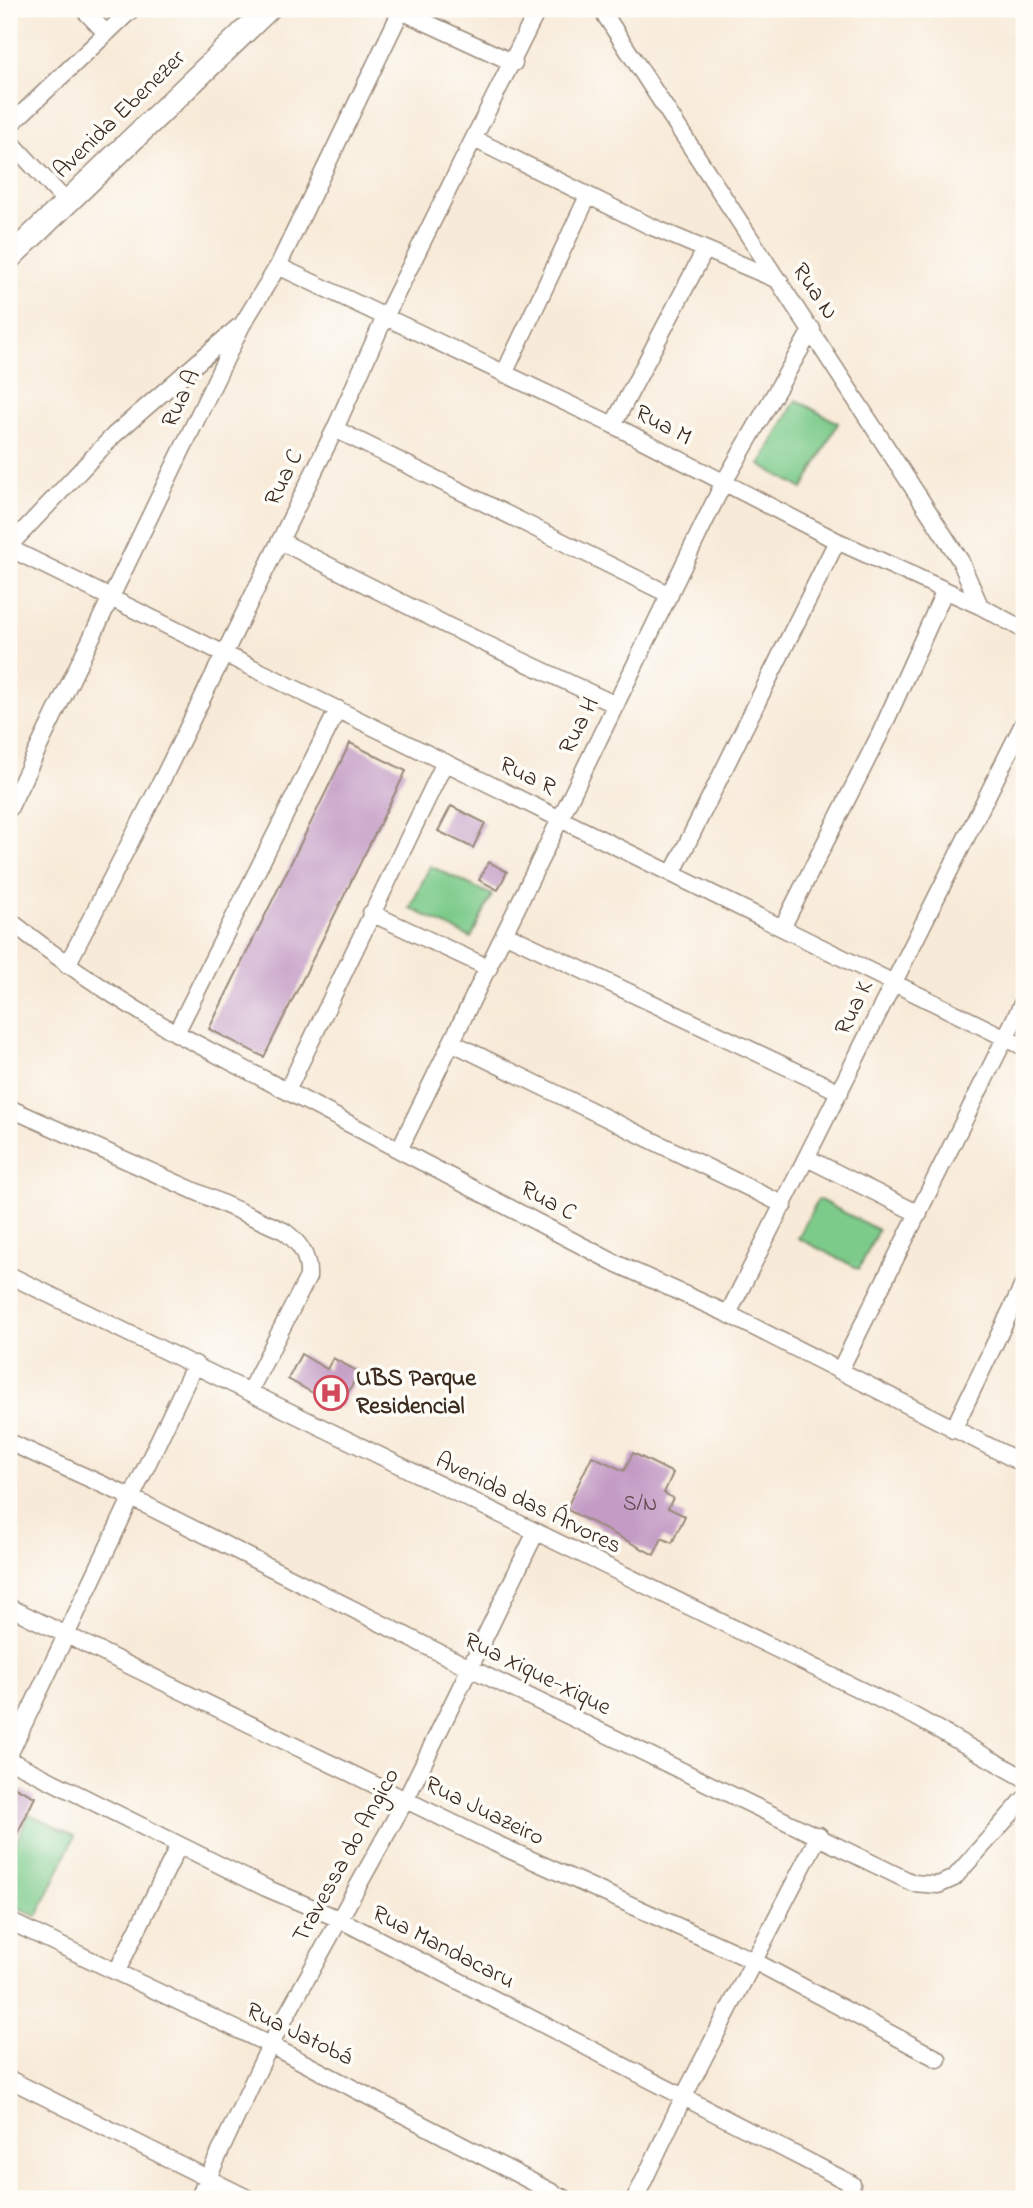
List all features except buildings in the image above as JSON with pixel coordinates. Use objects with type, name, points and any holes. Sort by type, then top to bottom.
[{"type":"street","points":[[83,9],[106,33]]},
{"type":"street","points":[[9,125],[132,9]]},
{"type":"street","name":"Avenida Ebenezer","points":[[9,258],[268,9]]},
{"type":"street","name":"Rua C","points":[[67,965],[160,784],[335,429],[384,318],[476,140],[538,9]]},
{"type":"street","name":"Rua N","points":[[601,9],[960,560],[980,606]]},
{"type":"street","points":[[399,10],[514,63]]},
{"type":"street","name":"Rua A","points":[[9,809],[242,325],[278,266],[399,10]]},
{"type":"street","points":[[9,140],[67,203]]},
{"type":"street","points":[[476,140],[588,196],[780,281]]},
{"type":"street","points":[[504,374],[588,196]]},
{"type":"street","points":[[613,425],[705,250]]},
{"type":"street","name":"Rua M","points":[[278,266],[613,425],[837,541],[944,592],[980,606],[1024,630]]},
{"type":"street","points":[[9,547],[114,435],[242,325]]},
{"type":"street","name":"Rua H","points":[[400,1148],[723,484],[812,329]]},
{"type":"street","points":[[335,429],[670,595]]},
{"type":"street","points":[[279,541],[448,626],[616,705]]},
{"type":"street","points":[[672,874],[837,541]]},
{"type":"street","name":"Rua R","points":[[9,547],[1024,1048]]},
{"type":"street","points":[[782,928],[880,734],[944,592]]},
{"type":"street","points":[[176,1033],[338,709]]},
{"type":"street","name":"Rua K","points":[[728,1314],[1024,722]]},
{"type":"street","points":[[288,1089],[445,762]]},
{"type":"street","points":[[372,913],[489,968]]},
{"type":"street","name":"Rua C","points":[[9,920],[122,1003],[176,1033],[288,1089],[615,1263],[728,1314],[953,1430],[1021,1461]]},
{"type":"street","points":[[506,934],[840,1092]]},
{"type":"street","points":[[840,1370],[1024,1000]]},
{"type":"street","points":[[453,1043],[784,1205]]},
{"type":"street","points":[[9,1108],[284,1231],[298,1243],[308,1264],[308,1277],[249,1392]]},
{"type":"street","points":[[807,1158],[919,1214]]},
{"type":"street","name":"Avenida das Árvores","points":[[9,1275],[195,1364],[535,1534],[914,1716],[1024,1778]]},
{"type":"street","points":[[953,1430],[1024,1283]]},
{"type":"street","points":[[9,1758],[195,1364]]},
{"type":"street","name":"Rua Xique-Xique","points":[[9,1442],[130,1497],[470,1668],[819,1835],[913,1883],[938,1885],[954,1878],[1024,1799]]},
{"type":"street","name":"Travessa do Angico","points":[[198,2199],[270,2045],[406,1799],[535,1534]]},
{"type":"street","name":"Rua Juazeiro","points":[[9,1607],[490,1841],[754,1962],[938,2059]]},
{"type":"street","name":"Rua Mandacaru","points":[[9,1758],[266,1888],[339,1919],[852,2184]]},
{"type":"street","points":[[635,2199],[683,2098],[819,1835]]},
{"type":"street","points":[[117,1972],[179,1845]]},
{"type":"street","name":"Rua Jatobá","points":[[9,1921],[270,2045],[565,2199]]},
{"type":"street","points":[[9,2078],[205,2180],[249,2199]]},
{"type":"green space","points":[[796,400],[838,423],[803,489],[760,465]]},
{"type":"green space","points":[[430,866],[492,895],[471,938],[410,908]]},
{"type":"green space","points":[[818,1199],[878,1230],[859,1269],[798,1238]]},
{"type":"green space","points":[[29,1814],[75,1836],[37,1917],[9,1903],[9,1858]]},
{"type":"place","name":"UBS Parque Residencial","points":[[331,1393]]}]
